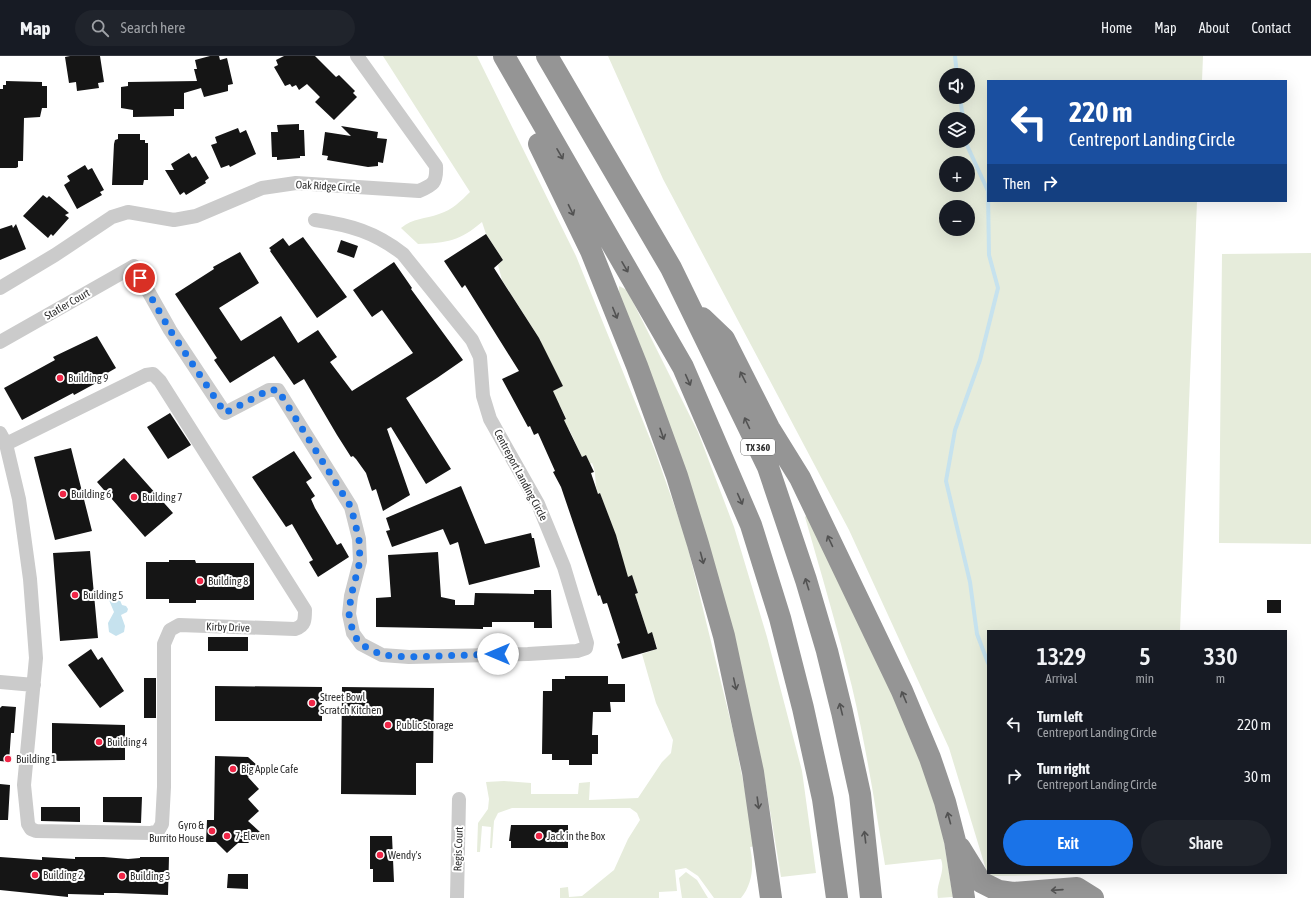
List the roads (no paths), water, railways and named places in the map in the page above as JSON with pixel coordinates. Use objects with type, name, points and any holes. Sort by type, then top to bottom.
[{"type":"highway","points":[[504,56],[683,367],[751,525],[780,618],[803,708],[823,799],[836,890]]},
{"type":"highway","name":"TX 360","points":[[547,56],[671,268],[768,467],[806,580],[827,651],[860,794],[870,876],[871,898]]},
{"type":"highway","points":[[520,84],[531,128],[591,250],[640,373],[677,476],[698,544],[725,644],[753,772],[771,898]]},
{"type":"highway","points":[[692,309],[724,339],[769,428],[800,478],[902,691],[930,758],[945,802],[955,840],[964,898]]},
{"type":"highway","points":[[756,898],[760,878],[762,834]]},
{"type":"highway","points":[[955,840],[981,882],[998,891],[1013,893],[1077,888],[1093,898]]},
{"type":"street","name":"Oak Ridge Circle","points":[[0,288],[55,255],[112,217],[128,212],[174,220],[196,216],[262,188],[296,183],[418,192],[432,186],[437,177],[436,166],[357,56]]},
{"type":"street","name":"Centreport Landing Circle","points":[[134,266],[170,330],[225,413],[269,390],[278,390],[351,507],[359,539],[360,561],[351,596],[349,614],[353,633],[360,644],[382,655],[409,657],[528,654],[577,651],[586,648],[587,643],[564,567],[538,504],[490,419],[483,396],[480,357],[472,340],[403,254],[395,247],[371,233],[344,224],[315,220]]},
{"type":"street","name":"Statler Court","points":[[0,342],[134,266]]},
{"type":"street","name":"Kirby Drive","points":[[153,374],[160,381],[305,610],[305,622],[301,627],[295,629],[179,625],[170,630],[164,644],[164,787],[162,824],[158,831],[151,833],[36,831],[31,829],[28,824],[24,785],[36,658],[30,579],[20,498],[3,438],[146,375],[153,374]]},
{"type":"street","points":[[0,682],[34,685]]},
{"type":"street","name":"Regis Court","points":[[457,898],[459,799]]},
{"type":"water","points":[[115,595],[119,598],[122,605],[126,606],[128,609],[127,612],[121,615],[125,626],[124,632],[116,636],[109,632],[108,623],[114,612],[109,600]]},
{"type":"waterway","points":[[955,56],[956,68]]},
{"type":"waterway","points":[[961,104],[962,112]]},
{"type":"waterway","points":[[968,148],[987,189]]},
{"type":"waterway","points":[[987,660],[977,634],[970,582],[946,481],[955,430],[980,360],[998,288],[989,255],[988,202]]},
{"type":"place","name":"Building 9","points":[[60,378]]},
{"type":"place","name":"Building 6","points":[[63,494]]},
{"type":"place","name":"Building 7","points":[[134,497]]},
{"type":"place","name":"Building 8","points":[[200,581]]},
{"type":"place","name":"Building 5","points":[[75,595]]},
{"type":"place","name":"Street Bowl Scratch Kitchen","points":[[312,703]]},
{"type":"place","name":"Public Storage","points":[[388,725]]},
{"type":"place","name":"Building 4","points":[[99,742]]},
{"type":"place","name":"Building 1","points":[[8,759]]},
{"type":"place","name":"Big Apple Cafe","points":[[233,769]]},
{"type":"place","name":"Gyro & Burrito House","points":[[212,831]]},
{"type":"place","name":"7-Eleven","points":[[227,836]]},
{"type":"place","name":"Jack in the Box","points":[[539,836]]},
{"type":"place","name":"Wendy's","points":[[380,855]]},
{"type":"place","name":"Building 2","points":[[35,875]]},
{"type":"place","name":"Building 3","points":[[122,876]]}]
